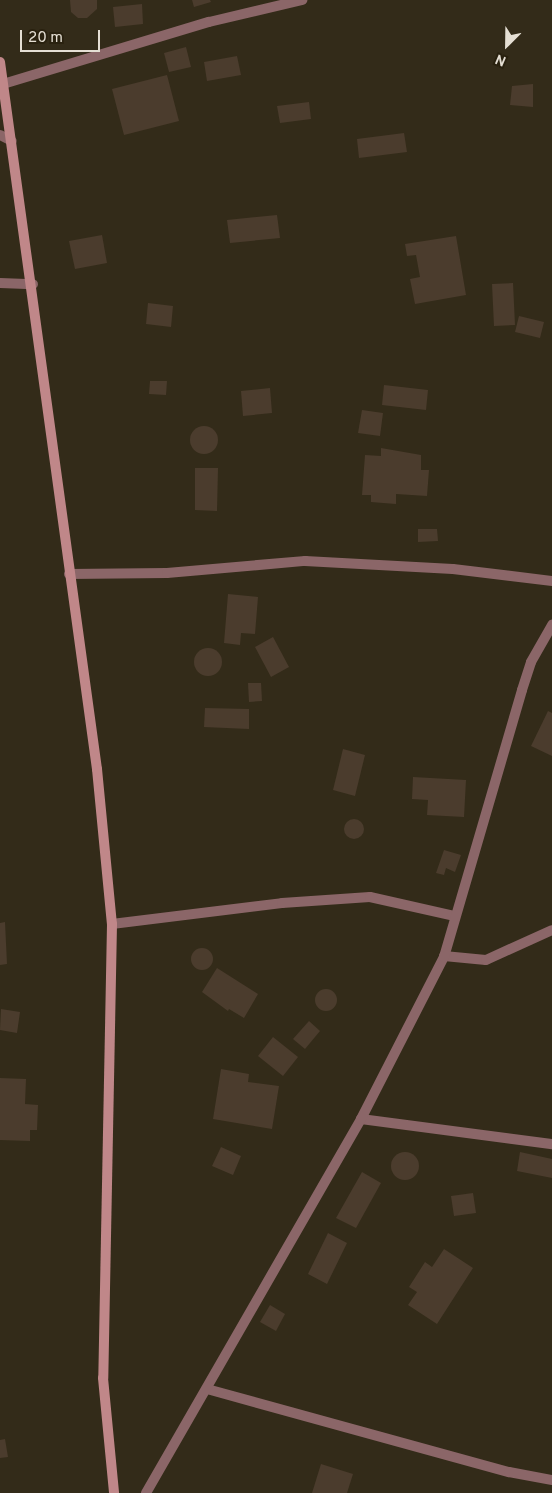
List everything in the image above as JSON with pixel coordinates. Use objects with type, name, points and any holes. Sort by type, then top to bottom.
[{"type":"street","points":[[3,84],[209,22],[302,0]]},
{"type":"street","points":[[0,62],[33,284],[69,574],[97,768],[112,924],[102,1378],[114,1493]]},
{"type":"street","points":[[0,135],[12,141]]},
{"type":"street","points":[[0,283],[33,284]]},
{"type":"street","points":[[69,574],[167,573],[305,560],[453,569],[552,581]]},
{"type":"street","points":[[146,1493],[361,1119],[444,956],[454,916],[531,662],[552,625]]},
{"type":"street","points":[[112,924],[282,903],[370,897],[454,916]]},
{"type":"street","points":[[444,956],[486,960],[552,930]]},
{"type":"street","points":[[361,1119],[552,1144]]},
{"type":"street","points":[[207,1389],[499,1469],[552,1480]]},
{"type":"building","points":[[70,0],[97,0],[97,9],[87,18],[78,18],[71,12]]},
{"type":"building","points":[[192,0],[210,0],[211,2],[194,7]]},
{"type":"building","points":[[142,4],[143,24],[115,27],[113,7]]},
{"type":"building","points":[[186,47],[191,67],[169,72],[164,53]]},
{"type":"building","points":[[237,56],[241,75],[207,81],[204,62]]},
{"type":"building","points":[[167,75],[179,121],[124,135],[112,89]]},
{"type":"building","points":[[533,84],[533,107],[510,105],[512,86]]},
{"type":"building","points":[[309,102],[311,119],[280,123],[277,106]]},
{"type":"building","points":[[404,133],[407,152],[359,158],[357,139]]},
{"type":"building","points":[[277,215],[280,238],[230,243],[227,220]]},
{"type":"building","points":[[102,235],[107,263],[75,269],[69,241]]},
{"type":"building","points":[[456,236],[466,295],[415,304],[410,279],[420,277],[416,255],[407,256],[405,244]]},
{"type":"building","points":[[513,283],[515,325],[494,326],[492,284]]},
{"type":"building","points":[[148,303],[173,306],[171,327],[146,324]]},
{"type":"building","points":[[519,316],[544,322],[540,338],[515,332]]},
{"type":"building","points":[[150,381],[167,381],[166,395],[149,394]]},
{"type":"building","points":[[384,385],[428,390],[426,410],[382,405]]},
{"type":"building","points":[[270,388],[272,413],[243,416],[241,391]]},
{"type":"building","points":[[362,410],[383,413],[380,436],[358,433]]},
{"type":"building","points":[[204,426],[214,430],[218,440],[214,450],[204,454],[194,450],[190,440],[194,430]]},
{"type":"building","points":[[381,448],[421,455],[421,470],[429,470],[427,496],[396,494],[396,504],[371,502],[371,495],[362,495],[365,455],[381,456]]},
{"type":"building","points":[[195,468],[218,468],[217,511],[195,510]]},
{"type":"building","points":[[418,529],[437,529],[438,541],[418,542]]},
{"type":"building","points":[[228,594],[258,597],[255,634],[241,633],[240,645],[224,643]]},
{"type":"building","points":[[273,637],[289,667],[271,677],[255,647]]},
{"type":"building","points":[[208,648],[218,652],[222,662],[218,672],[208,676],[198,672],[194,662],[198,652]]},
{"type":"building","points":[[248,683],[261,683],[262,701],[249,702]]},
{"type":"building","points":[[205,708],[249,709],[249,729],[204,727]]},
{"type":"building","points":[[548,711],[552,713],[552,756],[531,746]]},
{"type":"building","points":[[343,749],[365,755],[355,796],[333,790]]},
{"type":"building","points":[[413,777],[466,780],[464,817],[427,815],[428,800],[412,799]]},
{"type":"building","points":[[354,819],[361,822],[364,829],[361,836],[354,839],[347,836],[344,829],[347,822]]},
{"type":"building","points":[[444,850],[461,855],[455,872],[446,868],[444,875],[436,873]]},
{"type":"building","points":[[5,922],[7,964],[0,965],[0,923]]},
{"type":"building","points":[[198,948],[206,948],[213,955],[213,963],[206,970],[198,970],[191,963],[191,955]]},
{"type":"building","points":[[217,968],[258,994],[244,1018],[229,1009],[228,1011],[202,992]]},
{"type":"building","points":[[326,989],[334,992],[337,1000],[334,1008],[326,1011],[318,1008],[315,1000],[318,992]]},
{"type":"building","points":[[1,1009],[20,1012],[17,1033],[0,1030]]},
{"type":"building","points":[[309,1021],[320,1031],[305,1049],[293,1039]]},
{"type":"building","points":[[273,1037],[298,1057],[283,1076],[258,1056]]},
{"type":"building","points":[[221,1069],[249,1074],[248,1082],[279,1086],[272,1129],[213,1119]]},
{"type":"building","points":[[0,1078],[26,1079],[25,1104],[38,1105],[37,1130],[30,1130],[30,1141],[0,1140]]},
{"type":"building","points":[[221,1147],[241,1156],[233,1175],[212,1166]]},
{"type":"building","points":[[405,1152],[415,1156],[419,1166],[415,1176],[405,1180],[395,1176],[391,1166],[395,1156]]},
{"type":"building","points":[[520,1152],[552,1159],[552,1178],[517,1171]]},
{"type":"building","points":[[362,1172],[381,1183],[356,1228],[336,1218]]},
{"type":"building","points":[[473,1193],[476,1213],[454,1216],[451,1196]]},
{"type":"building","points":[[328,1233],[347,1243],[327,1284],[308,1274]]},
{"type":"building","points":[[444,1249],[473,1268],[437,1324],[408,1305],[417,1292],[409,1287],[425,1262],[432,1267]]},
{"type":"building","points":[[270,1305],[285,1314],[276,1331],[260,1322]]},
{"type":"building","points":[[5,1439],[8,1457],[0,1458],[0,1440]]},
{"type":"building","points":[[321,1464],[353,1474],[347,1493],[312,1493]]}]
